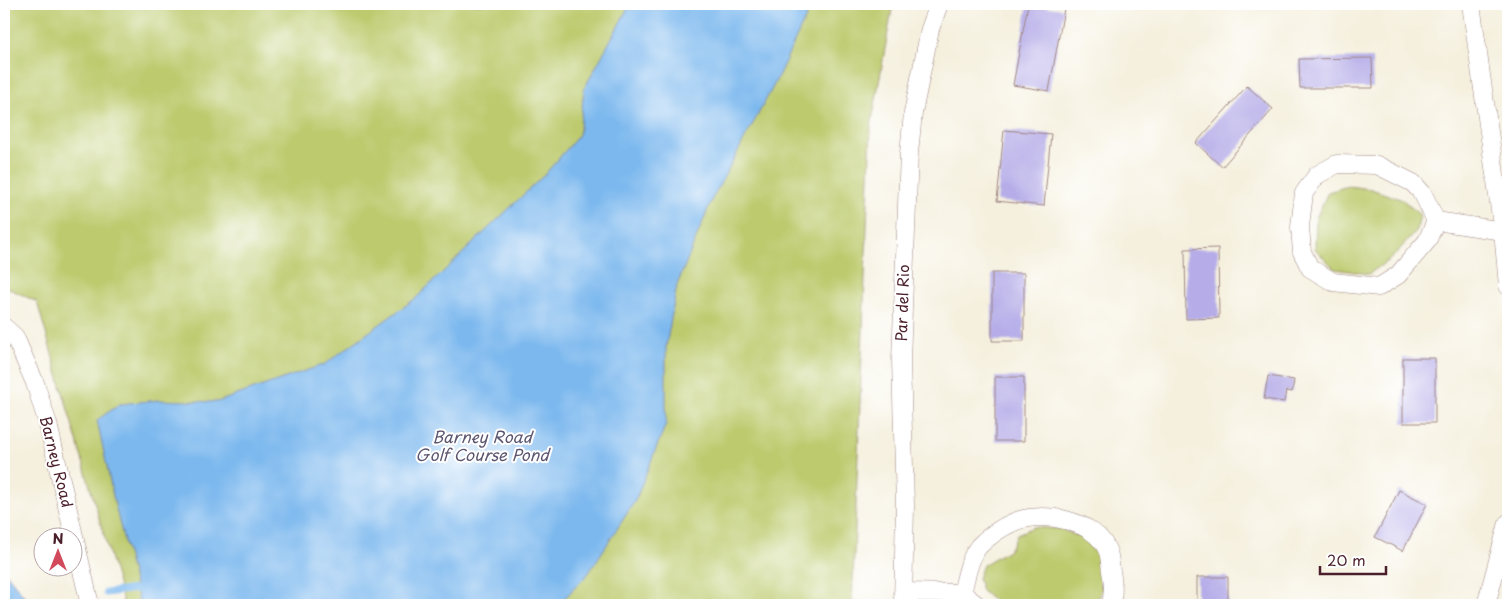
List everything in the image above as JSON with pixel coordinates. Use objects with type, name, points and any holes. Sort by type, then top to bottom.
[{"type":"street","name":"Par del Rio","points":[[903,598],[905,505],[901,360],[909,153],[913,113],[930,29],[938,4]]},
{"type":"street","points":[[1471,4],[1503,231],[1508,286]]},
{"type":"street","points":[[1337,164],[1378,164],[1413,183],[1423,194],[1436,222],[1427,241],[1398,275],[1379,287],[1333,282],[1310,268],[1302,252],[1300,227],[1304,193],[1317,175],[1337,164]]},
{"type":"street","points":[[1436,222],[1503,231]]},
{"type":"street","name":"Barney Road","points":[[4,326],[15,337],[35,383],[48,424],[90,605]]},
{"type":"street","points":[[962,593],[978,547],[990,537],[1015,522],[1045,516],[1073,521],[1094,533],[1104,545],[1108,551],[1112,579],[1110,605]]},
{"type":"street","points":[[1486,605],[1508,523]]},
{"type":"street","points":[[903,598],[962,593],[977,605]]},
{"type":"green space","points":[[4,4],[893,4],[871,127],[852,605],[124,605],[37,302],[4,286]]},
{"type":"green space","points":[[1348,186],[1371,189],[1403,200],[1420,215],[1417,230],[1393,257],[1369,274],[1335,269],[1315,249],[1316,218],[1328,192]]},
{"type":"green space","points":[[1034,527],[1061,529],[1085,539],[1101,554],[1105,581],[1096,605],[999,605],[982,591],[978,578],[983,565],[1010,549],[1017,534]]},
{"type":"water","name":"Barney Road Golf Course Pond","points":[[630,4],[812,4],[774,85],[712,199],[677,285],[666,347],[666,424],[635,501],[588,574],[558,605],[140,605],[115,505],[97,420],[120,404],[159,400],[217,402],[325,364],[416,298],[546,173],[579,135],[584,89]]},
{"type":"water","points":[[4,570],[24,596],[27,605],[4,605]]},
{"type":"building","points":[[1028,4],[1064,9],[1049,91],[1013,85]]},
{"type":"building","points":[[1372,58],[1373,88],[1300,88],[1299,59]]},
{"type":"building","points":[[1247,86],[1273,109],[1222,167],[1196,143]]},
{"type":"building","points":[[1004,130],[1051,134],[1044,206],[997,201]]},
{"type":"building","points":[[1218,248],[1219,318],[1186,319],[1185,249]]},
{"type":"building","points":[[992,273],[1024,273],[1024,341],[992,341]]},
{"type":"building","points":[[1403,358],[1435,358],[1435,423],[1403,423]]},
{"type":"building","points":[[1268,376],[1294,380],[1292,392],[1286,391],[1284,402],[1264,399]]},
{"type":"building","points":[[995,377],[1024,377],[1024,441],[995,441]]},
{"type":"building","points":[[1399,490],[1427,504],[1403,551],[1375,537]]},
{"type":"building","points":[[1197,577],[1228,577],[1228,605],[1197,605]]},
{"type":"waterway","points":[[106,593],[136,589]]}]
